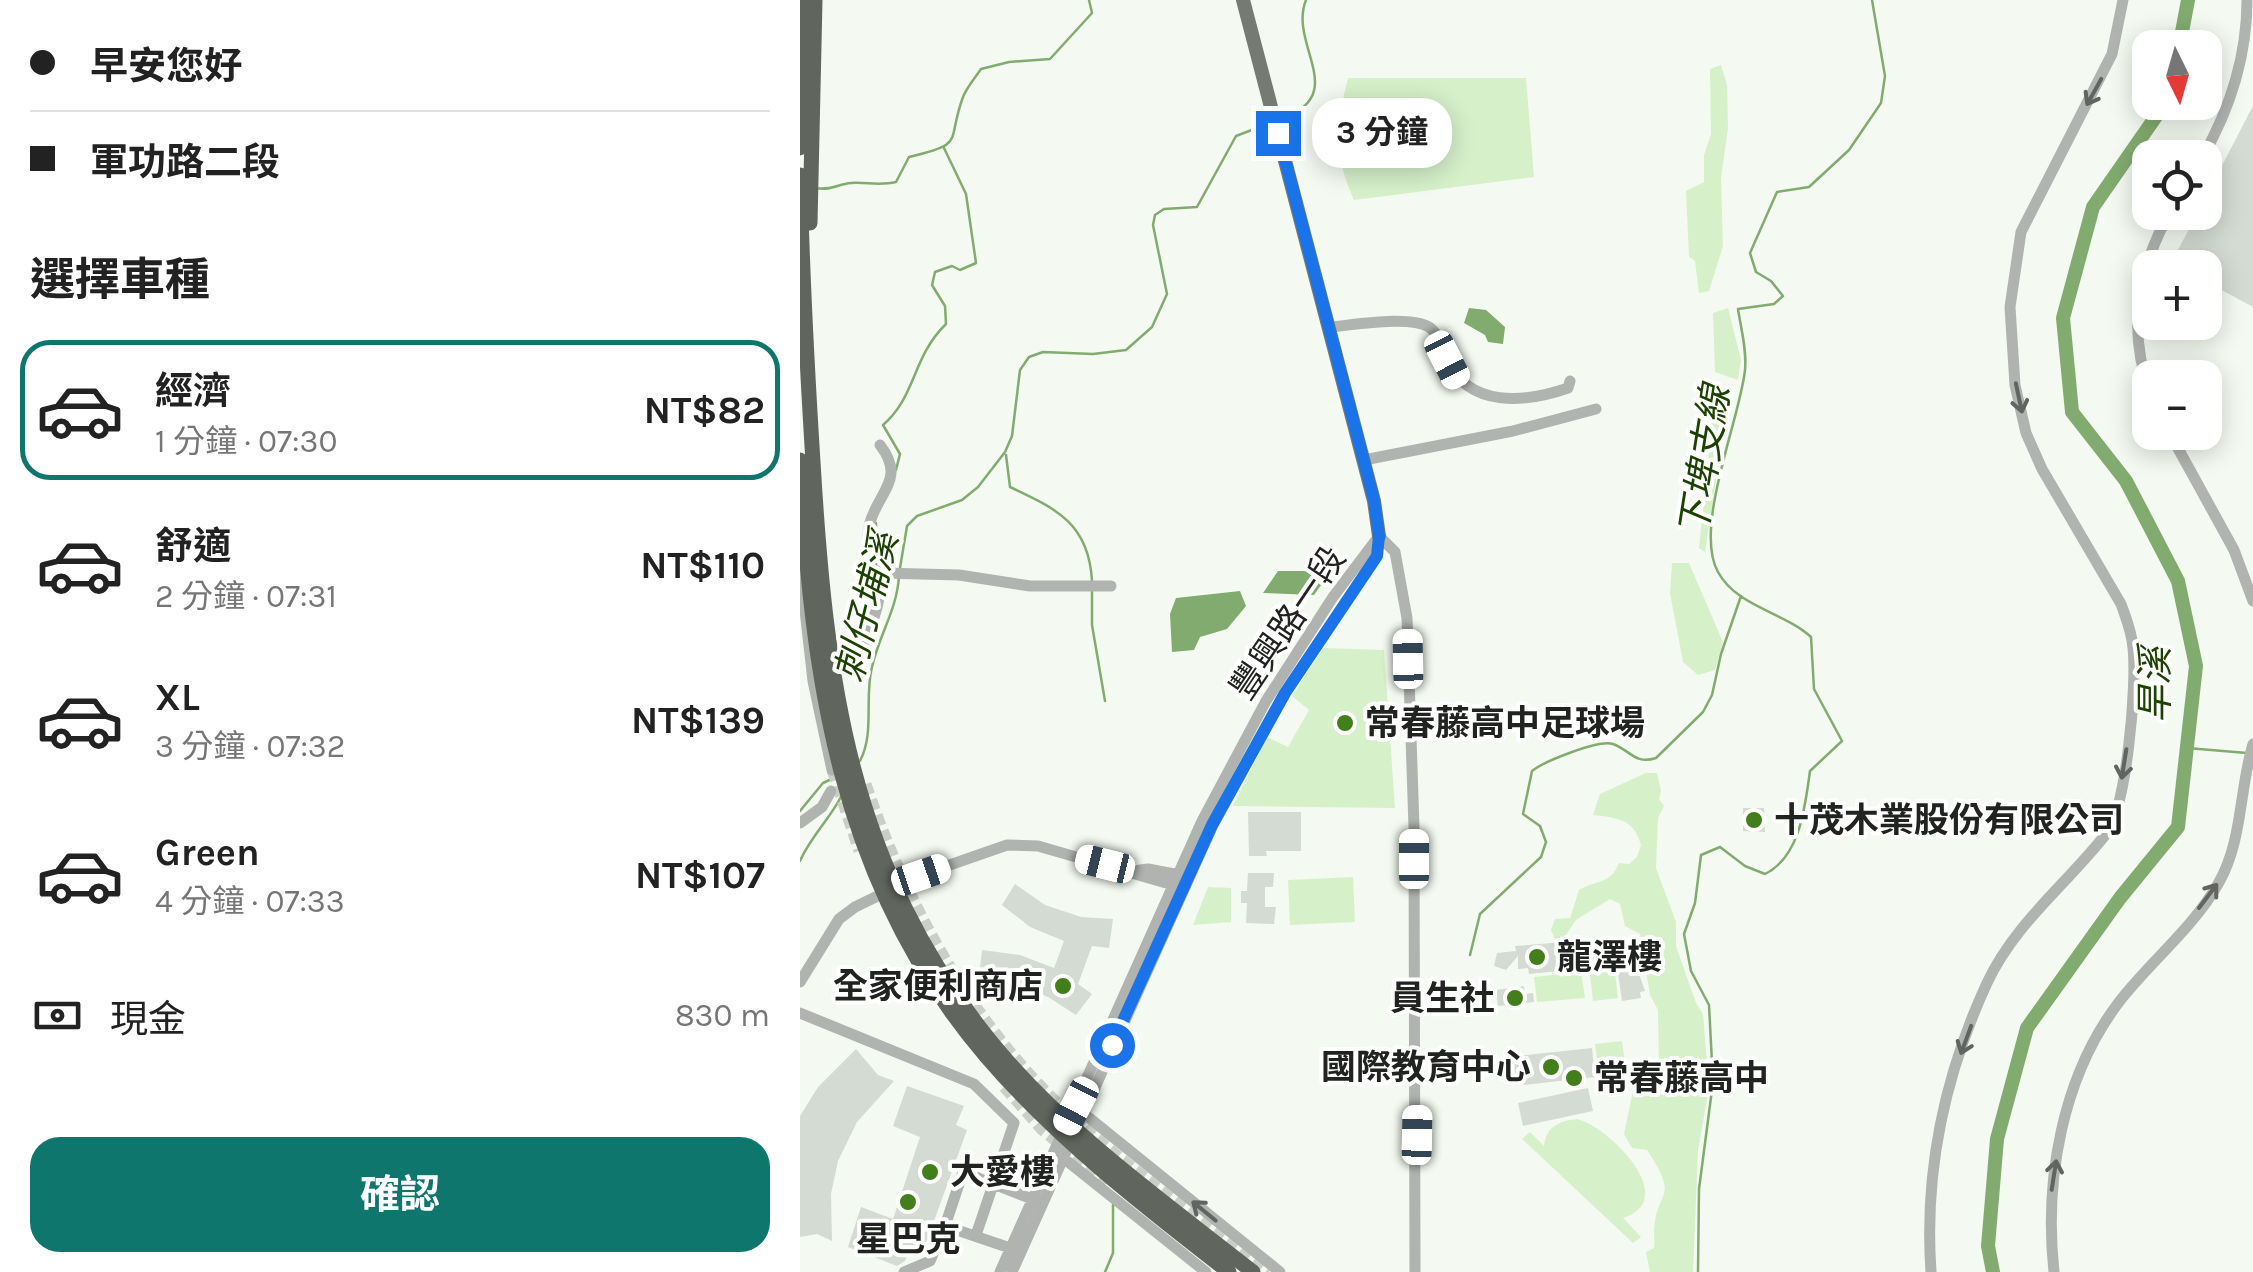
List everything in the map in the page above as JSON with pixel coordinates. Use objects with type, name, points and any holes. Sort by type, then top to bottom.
[{"type":"highway","points":[[800,148],[802,0]]},
{"type":"highway","points":[[802,301],[810,254],[813,0]]},
{"type":"highway","points":[[800,175],[802,301],[819,561],[841,726],[880,853],[942,976],[1038,1094],[1253,1272]]},
{"type":"highway","points":[[800,460],[807,578],[828,728],[868,859],[912,948],[983,1053],[1012,1084],[1087,1157],[1229,1272]]},
{"type":"main road","points":[[1242,0],[1364,460],[1379,536]]},
{"type":"street","points":[[813,0],[804,280],[829,612],[848,730]]},
{"type":"street","points":[[1931,1272],[1928,1217],[1932,1164],[1947,1093],[1988,982],[2007,948],[2116,818],[2134,690],[2130,628],[2121,604],[2042,469],[2026,433],[2016,385],[2010,307],[2021,232],[2112,54],[2123,0]]},
{"type":"street","points":[[2211,140],[2232,96],[2242,54],[2247,0]]},
{"type":"street","points":[[2141,360],[2138,298],[2146,264],[2162,230]]},
{"type":"street","points":[[1330,327],[1404,322],[1427,325],[1435,332],[1456,378],[1494,398],[1560,391],[1568,388],[1570,381]]},
{"type":"street","points":[[1364,460],[1513,431],[1596,408]]},
{"type":"street","points":[[880,445],[892,468],[892,480],[876,506],[868,530],[868,567],[1012,580],[1030,586],[1110,586]]},
{"type":"street","points":[[2179,450],[2234,550],[2253,601]]},
{"type":"street","points":[[1379,536],[1395,552],[1407,618],[1414,826],[1415,1272]]},
{"type":"street","name":"豐興路一段","points":[[1000,1272],[1015,1249],[1182,881],[1202,820],[1266,701],[1333,597],[1379,536]]},
{"type":"street","points":[[800,566],[813,681],[832,770]]},
{"type":"street","points":[[848,666],[855,664],[893,572]]},
{"type":"street","points":[[2054,1272],[2052,1184],[2074,1092],[2100,1032],[2118,1004],[2206,901],[2223,875],[2234,844],[2251,750]]},
{"type":"street","points":[[800,823],[822,807],[831,791]]},
{"type":"street","points":[[800,982],[839,918],[855,907],[921,875],[1007,845],[1038,846],[1133,872],[1148,869],[1182,881]]},
{"type":"street","points":[[800,1013],[974,1084],[1014,1123],[976,1235]]},
{"type":"street","points":[[1079,1109],[1280,1272]]},
{"type":"street","points":[[1058,1154],[1206,1272]]},
{"type":"street","points":[[904,1272],[930,1262],[963,1172],[1037,1201]]},
{"type":"street","points":[[945,1226],[1015,1249]]},
{"type":"street","name":"豐興路一段","points":[[1012,1272],[1015,1249]]},
{"type":"shaded area","points":[[1721,65],[1727,85],[1728,128],[1721,178],[1723,246],[1709,291],[1699,293],[1695,261],[1689,257],[1686,191],[1704,182],[1704,155],[1711,134],[1710,69]]},
{"type":"shaded area","points":[[1348,78],[1526,78],[1534,177],[1354,200],[1339,140]]},
{"type":"shaded area","points":[[1469,308],[1486,310],[1505,327],[1503,344],[1488,342],[1485,335],[1464,323]]},
{"type":"shaded area","points":[[1728,308],[1741,360],[1738,380],[1715,372],[1713,313]]},
{"type":"shaded area","points":[[1715,391],[1728,400],[1705,552],[1699,548]]},
{"type":"shaded area","points":[[1672,563],[1689,563],[1723,642],[1715,670],[1698,675],[1683,662],[1670,593]]},
{"type":"shaded area","points":[[1278,571],[1331,571],[1314,595],[1263,593]]},
{"type":"shaded area","points":[[1240,591],[1246,606],[1227,629],[1200,637],[1194,650],[1172,652],[1170,614],[1176,598]]},
{"type":"shaded area","name":"常春藤高中足球場","points":[[1323,648],[1384,650],[1395,808],[1233,806],[1267,737],[1288,747],[1309,710],[1292,696]]},
{"type":"shaded area","points":[[1646,773],[1657,773],[1659,799],[1664,806],[1658,818],[1656,868],[1676,922],[1676,946],[1703,1014],[1709,1088],[1698,1151],[1693,1272],[1650,1272],[1646,1252],[1654,1248],[1656,1218],[1665,1187],[1647,1150],[1632,1148],[1624,1134],[1634,1086],[1659,1072],[1658,1010],[1650,995],[1640,934],[1625,926],[1620,904],[1610,899],[1576,920],[1564,938],[1555,939],[1551,930],[1555,919],[1570,918],[1579,890],[1607,878],[1619,863],[1629,864],[1637,857],[1641,845],[1629,824],[1593,815],[1600,794]]},
{"type":"shaded area","points":[[1353,877],[1355,922],[1290,925],[1288,880]]},
{"type":"shaded area","points":[[1208,887],[1231,888],[1231,922],[1193,925]]},
{"type":"shaded area","points":[[1613,955],[1618,998],[1593,1001],[1588,958]]},
{"type":"shaded area","points":[[1581,972],[1585,998],[1537,1002],[1534,977]]},
{"type":"shaded area","points":[[1622,1041],[1627,1079],[1600,1082],[1595,1044]]},
{"type":"shaded area","points":[[1577,1119],[1605,1134],[1633,1163],[1642,1179],[1645,1195],[1639,1208],[1623,1218],[1641,1237],[1633,1243],[1522,1139],[1530,1132],[1544,1146],[1554,1126]]},
{"type":"building","points":[[2253,106],[2253,307],[2222,290],[2222,250],[2178,250],[2188,230],[2222,230],[2222,165]]},
{"type":"building","name":"十茂木業股份有限公司","points":[[1743,808],[1764,808],[1765,832],[1743,831]]},
{"type":"building","points":[[1248,812],[1301,812],[1301,851],[1266,851],[1267,856],[1249,856]]},
{"type":"building","points":[[1248,873],[1274,873],[1273,887],[1265,887],[1265,907],[1276,907],[1274,924],[1246,923],[1247,903],[1241,903],[1241,891],[1247,891]]},
{"type":"building","points":[[1015,884],[1045,905],[1081,917],[1113,919],[1109,948],[1092,946],[1078,984],[1092,994],[1076,1015],[1013,982],[979,977],[982,950],[1020,955],[1054,968],[1064,941],[1030,927],[1002,905]]},
{"type":"building","name":"龍澤樓","points":[[1578,941],[1580,960],[1587,959],[1588,968],[1529,974],[1528,968],[1518,969],[1518,956],[1506,970],[1494,966],[1497,953],[1516,951],[1515,946]]},
{"type":"building","points":[[1635,949],[1636,958],[1640,957],[1642,968],[1637,968],[1645,991],[1640,992],[1641,998],[1622,1001],[1615,953]]},
{"type":"building","name":"員生社","points":[[1524,986],[1525,994],[1533,993],[1534,1002],[1498,1006],[1496,990]]},
{"type":"building","name":"國際教育中心","points":[[1592,1048],[1595,1077],[1524,1085],[1509,1076],[1507,1057]]},
{"type":"building","points":[[856,1049],[878,1075],[894,1081],[857,1122],[838,1161],[831,1194],[832,1241],[817,1234],[800,1237],[800,1116],[818,1087]]},
{"type":"building","name":"大愛樓","points":[[907,1086],[964,1106],[956,1125],[967,1130],[922,1254],[909,1252],[897,1266],[848,1247],[861,1207],[893,1219],[920,1137],[893,1126]]},
{"type":"building","name":"國際教育中心","points":[[1588,1088],[1593,1111],[1523,1126],[1518,1103]]},
{"type":"waterway","points":[[816,188],[896,182],[909,157],[940,148],[951,139],[963,97],[981,69],[1050,59],[1092,13],[1089,0]]},
{"type":"waterway","name":"刺仔埔溪","points":[[1283,118],[1302,108],[1312,96],[1315,82],[1304,34],[1306,0]]},
{"type":"waterway","name":"下埤支線","points":[[1698,1272],[1699,1189],[1713,1082],[1709,1005],[1691,971],[1684,934],[1695,903],[1701,855],[1720,847],[1745,866],[1765,874],[1777,866],[1799,830],[1810,771],[1842,741],[1814,689],[1811,637],[1726,584],[1712,553],[1714,502],[1745,370],[1738,309],[1774,304],[1783,296],[1771,281],[1756,272],[1750,253],[1777,192],[1809,187],[1849,150],[1881,103],[1885,76],[1872,0]]},
{"type":"waterway","name":"旱溪","points":[[2182,30],[2188,0]]},
{"type":"waterway","name":"旱溪","points":[[1993,1272],[1988,1246],[1997,1139],[2027,1028],[2120,898],[2178,827],[2196,666],[2178,581],[2126,481],[2072,412],[2063,318],[2093,207],[2153,120]]},
{"type":"waterway","name":"刺仔埔溪","points":[[900,568],[907,526],[917,516],[962,500],[978,487],[1005,452],[1012,436],[1020,370],[1029,357],[1043,352],[1093,354],[1126,350],[1152,327],[1167,294],[1153,225],[1155,215],[1164,209],[1197,207],[1236,136],[1270,123]]},
{"type":"waterway","points":[[896,470],[900,454],[883,425],[902,402],[926,350],[946,324],[945,306],[932,285],[935,272],[952,266],[960,270],[976,263],[966,194],[944,148]]},
{"type":"waterway","points":[[1006,455],[1010,487],[1056,511],[1077,532],[1090,561],[1092,581]]},
{"type":"waterway","points":[[876,523],[876,565]]},
{"type":"waterway","name":"刺仔埔溪","points":[[860,761],[867,738],[872,667],[899,576]]},
{"type":"waterway","points":[[1092,589],[1092,625],[1105,701]]},
{"type":"waterway","points":[[1470,955],[1480,914],[1541,857],[1546,842],[1540,826],[1523,814],[1532,771],[1571,752],[1606,743],[1638,758],[1656,758],[1703,712],[1712,695],[1741,596]]},
{"type":"waterway","points":[[849,659],[870,612]]},
{"type":"waterway","points":[[2187,748],[2247,753]]},
{"type":"waterway","points":[[800,811],[823,783],[838,776]]},
{"type":"waterway","name":"刺仔埔溪","points":[[800,861],[842,795]]},
{"type":"waterway","points":[[1105,1272],[1113,1253],[1113,1205]]},
{"type":"tunnel","points":[[832,770],[859,851]]},
{"type":"tunnel","points":[[866,784],[921,915],[944,957],[998,1036],[1085,1128],[1269,1272]]},
{"type":"tunnel","points":[[1004,1087],[1042,1130],[1107,1183]]},
{"type":"place","name":"常春藤高中足球場","points":[[1345,723]]},
{"type":"place","name":"十茂木業股份有限公司","points":[[1754,820]]},
{"type":"place","name":"龍澤樓","points":[[1537,957]]},
{"type":"place","name":"全家便利商店","points":[[1063,986]]},
{"type":"place","name":"員生社","points":[[1515,998]]},
{"type":"place","name":"國際教育中心","points":[[1551,1067]]},
{"type":"place","name":"常春藤高中","points":[[1574,1078]]},
{"type":"place","name":"大愛樓","points":[[930,1172]]},
{"type":"place","name":"星巴克","points":[[908,1202]]},
{"type":"route","points":[[1112,1045],[1212,825],[1285,693],[1377,556],[1379,536],[1374,500],[1278,133]]}]
